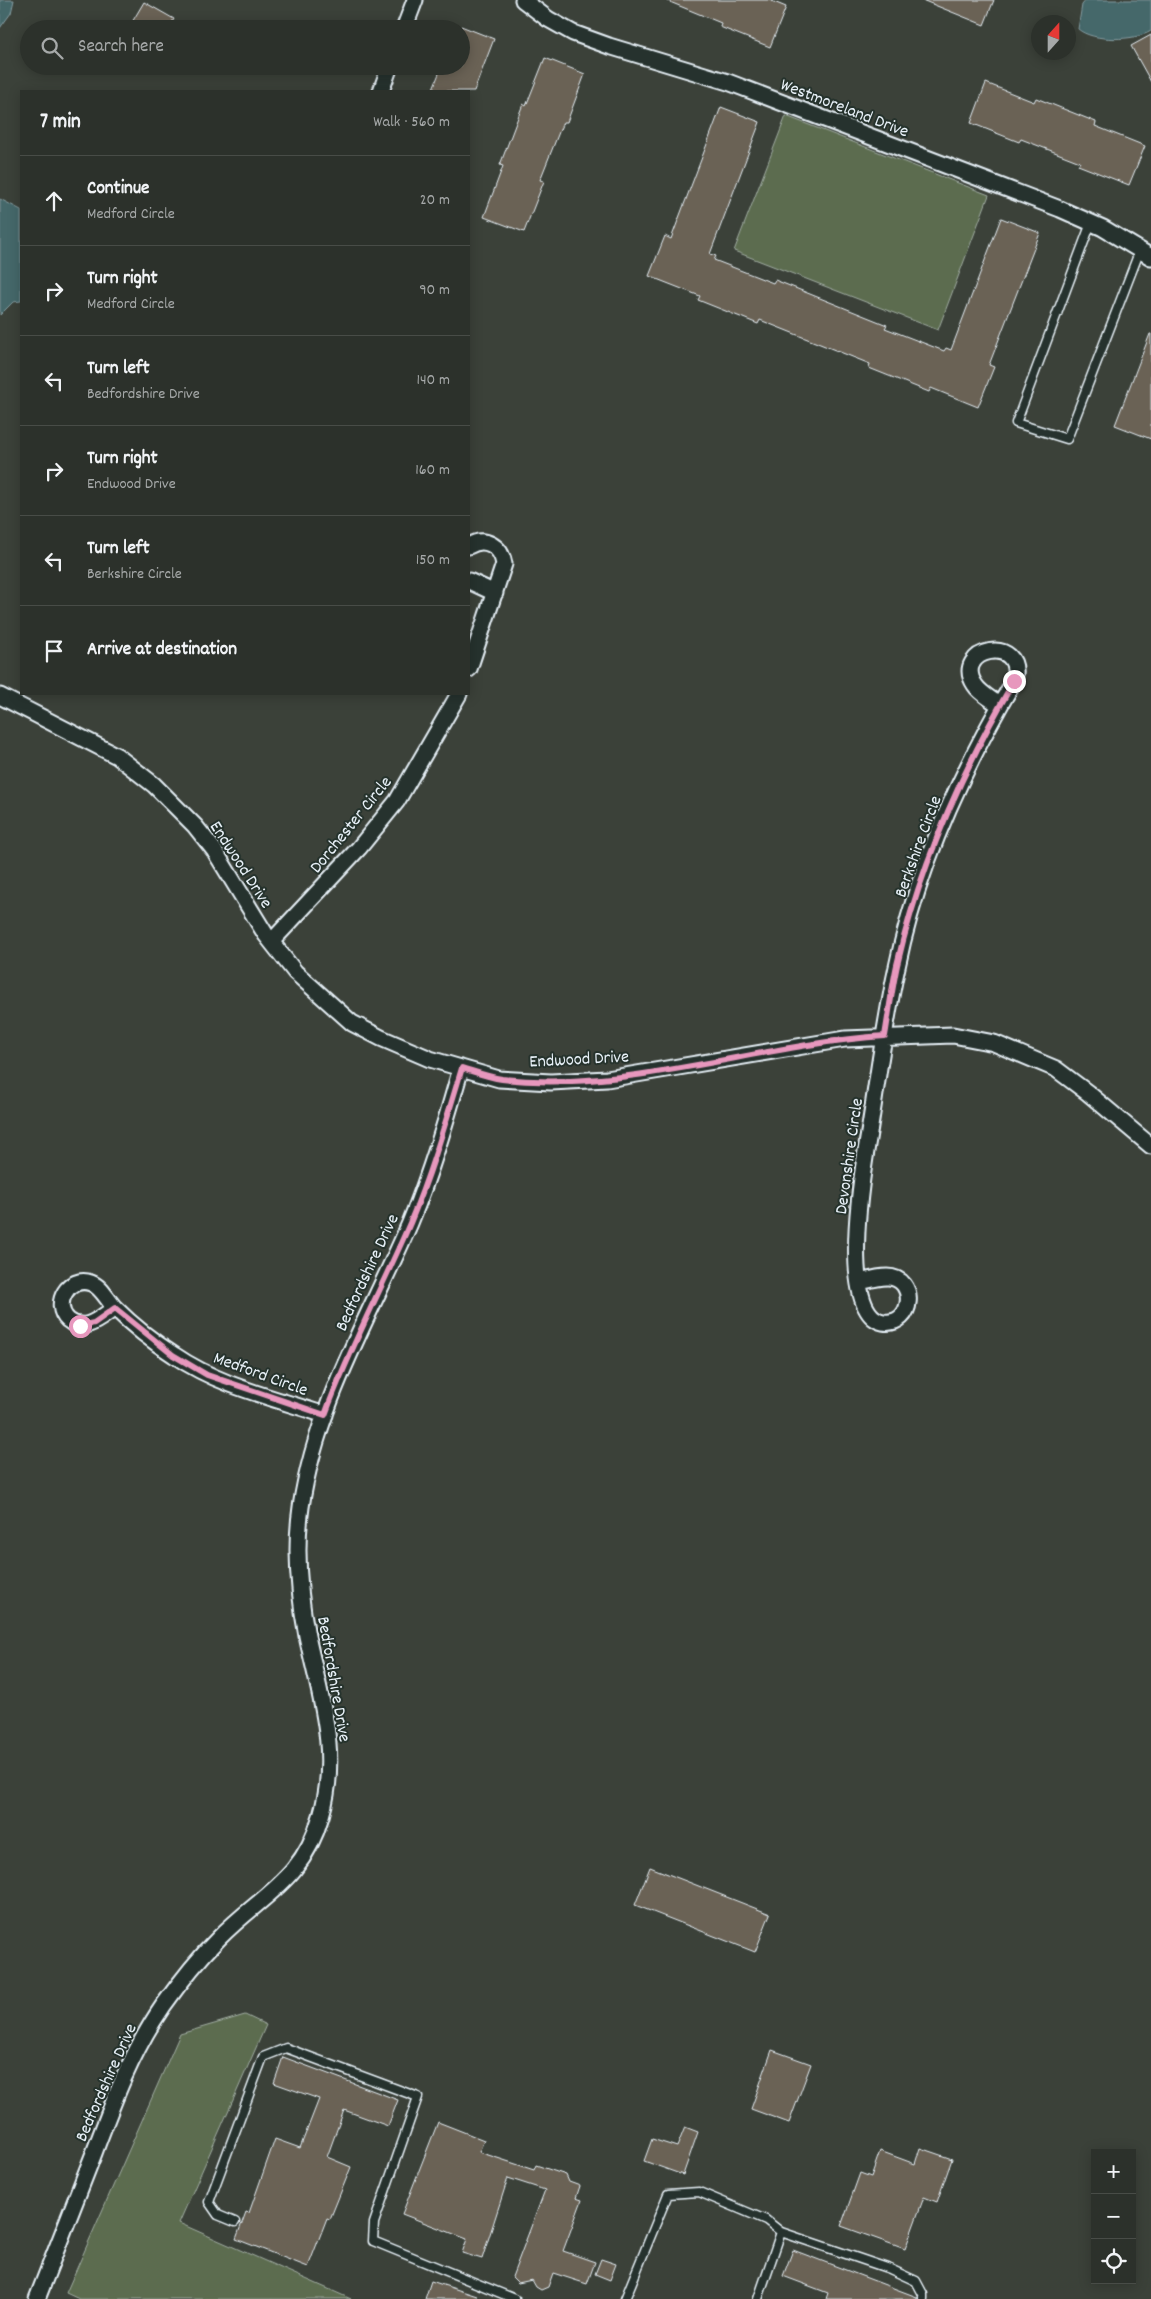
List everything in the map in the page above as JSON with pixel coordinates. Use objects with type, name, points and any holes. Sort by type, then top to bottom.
[{"type":"street","points":[[407,20],[415,0]]},
{"type":"street","name":"Westmoreland Drive","points":[[523,0],[548,19],[573,33],[608,46],[728,82],[1051,206],[1091,223],[1145,254]]},
{"type":"street","points":[[381,90],[387,75]]},
{"type":"street","points":[[470,546],[480,542],[494,545],[500,550],[504,564],[470,666]]},
{"type":"street","points":[[470,581],[495,593]]},
{"type":"street","name":"Dorchester Circle","points":[[272,942],[359,848],[397,801],[458,695]]},
{"type":"street","name":"Endwood Drive","points":[[0,696],[117,756],[154,785],[195,826],[214,850],[266,935],[295,972],[352,1022],[381,1038],[430,1059],[500,1079],[551,1082],[607,1079],[845,1038],[952,1035],[994,1043],[1056,1069],[1088,1093],[1151,1146]]},
{"type":"street","name":"Berkshire Circle","points":[[885,1036],[897,965],[922,878],[968,766],[999,705]]},
{"type":"street","name":"Devonshire Circle","points":[[860,1282],[856,1248],[858,1204],[885,1036]]},
{"type":"street","name":"Bedfordshire Drive","points":[[37,2299],[138,2044],[163,2006],[196,1962],[221,1936],[278,1888],[306,1855],[321,1817],[329,1781],[329,1734],[306,1630],[299,1567],[301,1511],[311,1454],[340,1375],[410,1224],[433,1164],[462,1068]]},
{"type":"street","name":"Medford Circle","points":[[115,1308],[173,1355],[207,1375],[325,1415]]},
{"type":"lane","points":[[1091,223],[1016,423],[1067,439],[1145,254]]},
{"type":"lane","points":[[234,2222],[218,2215],[209,2202],[263,2056],[286,2048],[418,2097],[374,2223],[373,2241],[513,2298]]},
{"type":"lane","points":[[625,2299],[668,2194],[699,2192],[766,2220],[781,2232],[890,2269],[916,2281],[923,2294],[923,2299]]},
{"type":"lane","points":[[758,2299],[781,2232]]},
{"type":"green space","points":[[786,116],[989,195],[938,330],[734,251]]},
{"type":"green space","points":[[245,2015],[266,2025],[179,2223],[351,2299],[79,2299],[66,2293],[180,2034]]},
{"type":"water","points":[[0,0],[14,0],[11,13],[0,28]]},
{"type":"water","points":[[1086,0],[1151,0],[1151,31],[1135,37],[1114,39],[1085,33],[1078,29],[1082,5]]},
{"type":"water","points":[[0,199],[20,209],[20,301],[13,302],[0,315]]},
{"type":"building","points":[[665,0],[769,0],[786,7],[770,47],[720,27],[721,23]]},
{"type":"building","points":[[922,0],[994,0],[984,25]]},
{"type":"building","points":[[144,2],[174,19],[173,20],[133,20]]},
{"type":"building","points":[[470,30],[494,39],[474,91],[432,90],[438,75],[470,75]]},
{"type":"building","points":[[1151,35],[1151,82],[1131,46]]},
{"type":"building","points":[[545,58],[585,74],[567,122],[563,122],[540,180],[544,181],[524,232],[484,217],[503,166],[500,165],[523,104],[526,106]]},
{"type":"building","points":[[986,83],[1034,102],[1036,98],[1096,122],[1095,126],[1145,146],[1129,185],[1078,165],[1080,162],[1021,139],[1019,142],[971,123]]},
{"type":"building","points":[[721,107],[760,122],[710,254],[716,256],[714,260],[773,283],[775,280],[887,325],[885,328],[944,351],[946,348],[951,350],[1001,218],[1040,233],[989,365],[994,367],[978,407],[931,388],[929,392],[869,368],[870,364],[760,320],[758,324],[698,300],[700,296],[649,276],[665,236],[671,239]]},
{"type":"building","points":[[1151,334],[1151,439],[1115,425]]},
{"type":"building","points":[[650,1867],[770,1914],[755,1952],[635,1905]]},
{"type":"building","points":[[772,2050],[811,2064],[789,2123],[751,2109]]},
{"type":"building","points":[[283,2057],[398,2100],[388,2126],[344,2110],[327,2157],[351,2167],[330,2219],[327,2218],[308,2267],[236,2239],[246,2212],[249,2213],[275,2139],[300,2148],[319,2099],[274,2083]]},
{"type":"building","points":[[438,2122],[484,2140],[479,2152],[534,2170],[536,2165],[566,2175],[569,2182],[580,2186],[576,2198],[582,2200],[563,2251],[595,2262],[587,2284],[553,2273],[548,2287],[541,2290],[536,2287],[532,2280],[518,2283],[512,2277],[545,2190],[508,2178],[482,2259],[462,2253],[467,2239],[402,2214]]},
{"type":"building","points":[[685,2127],[698,2132],[683,2175],[644,2161],[652,2139],[677,2147]]},
{"type":"building","points":[[920,2148],[952,2159],[937,2202],[924,2197],[905,2249],[841,2226],[860,2173],[871,2177],[880,2151],[915,2164]]},
{"type":"building","points":[[793,2250],[917,2297],[917,2299],[826,2299],[828,2293],[783,2276]]},
{"type":"building","points":[[601,2259],[616,2264],[610,2280],[595,2274]]},
{"type":"building","points":[[431,2281],[477,2296],[477,2299],[425,2299]]},
{"type":"route","points":[[80,1326],[94,1323],[115,1308],[173,1355],[207,1375],[325,1415],[340,1375],[410,1224],[433,1164],[462,1068],[500,1079],[551,1082],[607,1079],[845,1038],[885,1036],[897,965],[922,878],[968,766],[999,705],[1014,681]]}]
